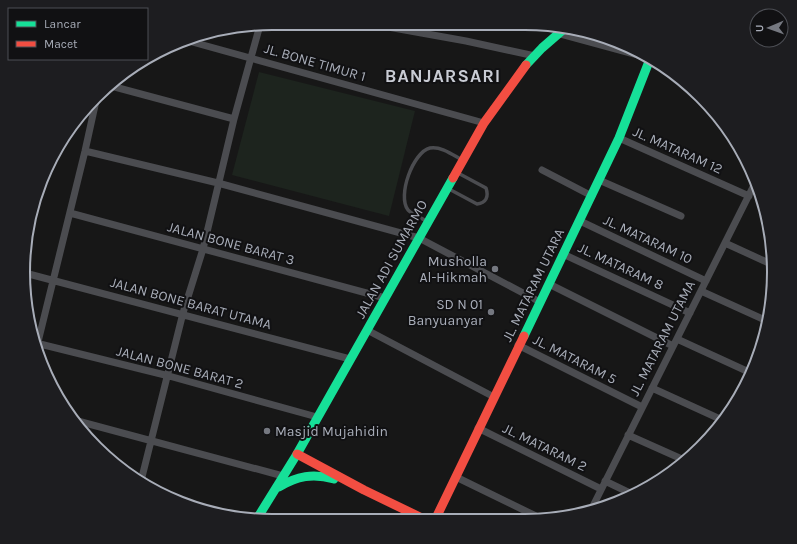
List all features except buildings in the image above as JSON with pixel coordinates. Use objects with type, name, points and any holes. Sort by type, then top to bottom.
[{"type":"street","points":[[405,30],[466,41],[534,56]]},
{"type":"street","points":[[142,476],[169,376],[183,313],[203,249],[234,119],[258,31]]},
{"type":"street","name":"JALAN ADI SUMARMO","points":[[260,513],[297,454],[484,123],[503,94],[534,56],[559,32]]},
{"type":"street","points":[[582,37],[623,50]]},
{"type":"street","name":"JL. BONE TIMUR 1","points":[[195,43],[484,123]]},
{"type":"street","name":"JL. MATARAM UTARA","points":[[438,514],[478,428],[580,221],[619,138],[647,63]]},
{"type":"street","points":[[116,87],[234,119]]},
{"type":"street","points":[[39,337],[95,107]]},
{"type":"street","name":"JL. MATARAM 12","points":[[619,138],[749,196]]},
{"type":"street","points":[[85,151],[218,183],[419,238],[540,302]]},
{"type":"street","points":[[542,170],[592,196]]},
{"type":"street","points":[[599,180],[681,216]]},
{"type":"street","name":"JL. MATARAM UTAMA","points":[[594,504],[752,189]]},
{"type":"street","name":"JALAN BONE BARAT 3","points":[[70,213],[385,298]]},
{"type":"street","name":"JL. MATARAM 10","points":[[580,221],[706,281]]},
{"type":"street","points":[[725,243],[766,262]]},
{"type":"street","name":"JL. MATARAM 8","points":[[563,254],[690,313]]},
{"type":"street","name":"JALAN BONE BARAT UTAMA","points":[[30,274],[183,313],[350,359]]},
{"type":"street","points":[[549,284],[673,346]]},
{"type":"street","points":[[701,290],[762,319]]},
{"type":"street","points":[[367,330],[494,396]]},
{"type":"street","points":[[677,339],[746,371]]},
{"type":"street","name":"JALAN BONE BARAT 2","points":[[41,345],[169,376],[317,417]]},
{"type":"street","name":"JL. MATARAM 5","points":[[518,345],[642,407]]},
{"type":"street","points":[[652,388],[718,418]]},
{"type":"street","points":[[83,422],[283,476]]},
{"type":"street","name":"JL. MATARAM 2","points":[[478,428],[601,489]]},
{"type":"street","points":[[628,435],[680,458]]},
{"type":"street","points":[[297,454],[364,490],[414,514]]},
{"type":"street","points":[[274,491],[289,480],[313,474],[325,476],[364,490]]},
{"type":"street","points":[[456,477],[531,514]]},
{"type":"street","points":[[605,481],[627,492]]},
{"type":"lane","points":[[428,222],[408,210],[405,203],[408,176],[417,158],[430,148],[438,149],[462,160]]},
{"type":"lane","points":[[446,188],[477,204],[486,200],[488,194],[486,188],[456,172]]},
{"type":"shaded area","points":[[259,72],[415,111],[389,216],[232,175]]},
{"type":"traffic: fast","points":[[526,65],[560,33]]},
{"type":"traffic: fast","points":[[524,336],[619,138],[648,64]]},
{"type":"traffic: fast","points":[[260,513],[297,454],[453,178]]},
{"type":"traffic: fast","points":[[279,487],[292,480],[305,477],[319,476],[334,479]]},
{"type":"traffic: jam","points":[[453,178],[484,123],[526,65]]},
{"type":"traffic: jam","points":[[438,514],[524,336]]},
{"type":"traffic: jam","points":[[297,454],[364,490],[414,514]]},
{"type":"place","name":"Musholla Al-Hikmah","points":[[495,269]]},
{"type":"place","name":"SD N 01 Banyuanyar","points":[[491,312]]},
{"type":"place","name":"Masjid Mujahidin","points":[[267,431]]},
{"type":"district","name":"BANJARSARI","points":[[443,76]]}]
